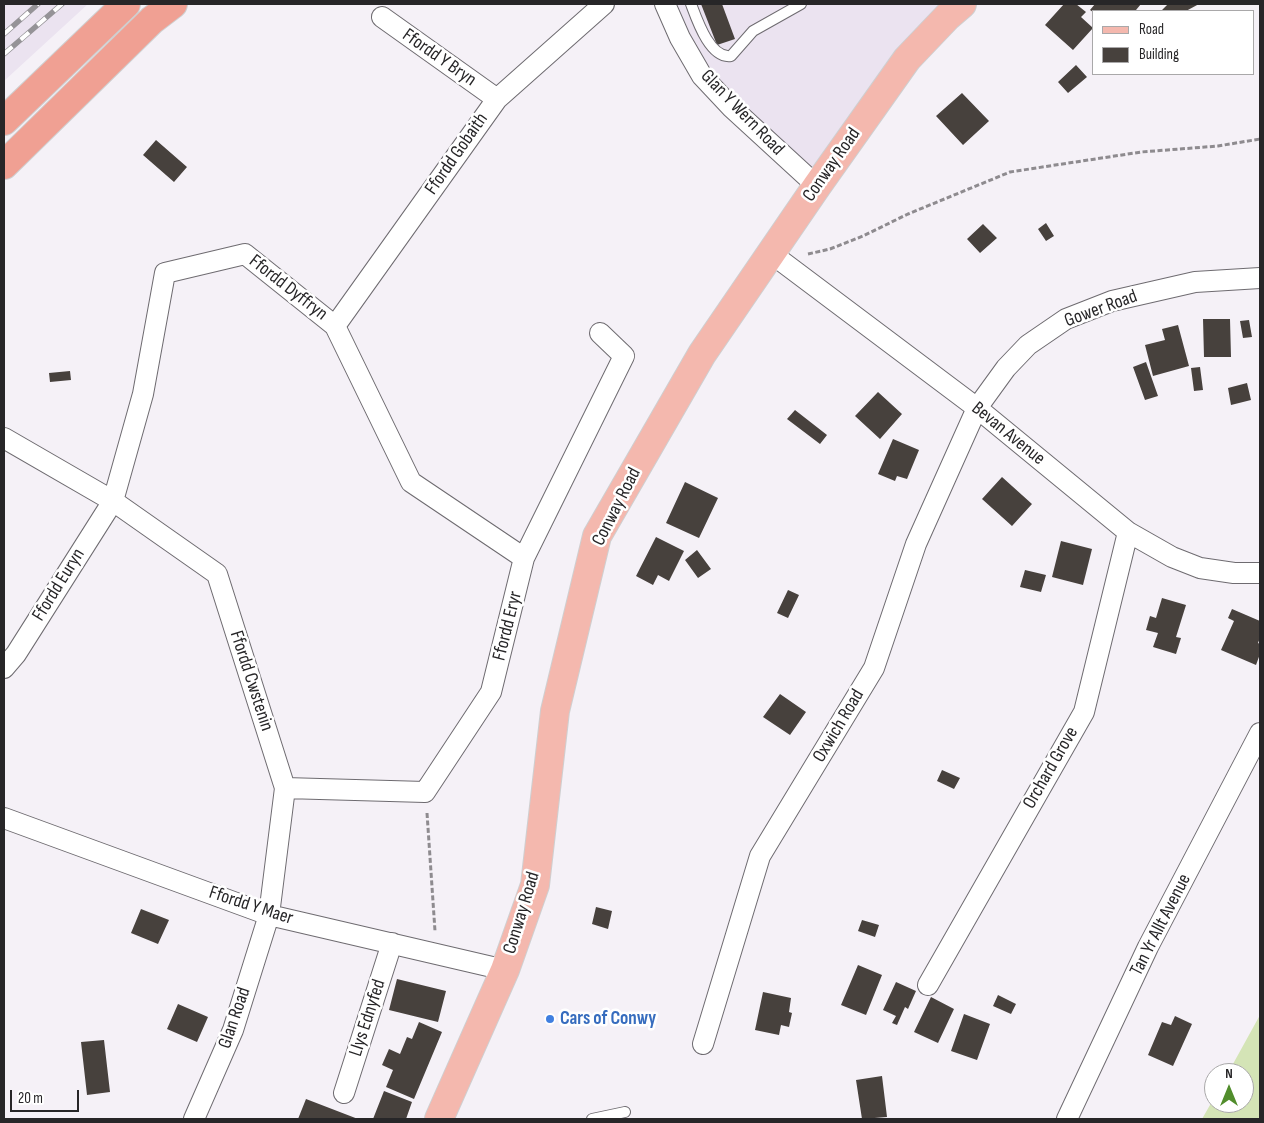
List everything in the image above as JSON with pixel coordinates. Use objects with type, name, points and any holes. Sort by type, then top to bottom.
[{"type":"highway","points":[[4,121],[126,4]]},
{"type":"highway","points":[[4,165],[152,20],[173,4]]},
{"type":"main road","name":"Conway Road","points":[[439,1119],[505,970],[534,884],[556,711],[597,536],[702,354],[776,257],[817,186],[907,59],[962,4]]},
{"type":"street","name":"Ffordd Gobaith","points":[[335,326],[497,99],[604,4]]},
{"type":"street","name":"Glan Y Wern Road","points":[[664,4],[680,38],[702,76],[732,108],[817,186]]},
{"type":"street","name":"Ffordd Y Bryn","points":[[382,17],[497,99]]},
{"type":"street","name":"Ffordd Dyffryn","points":[[112,500],[143,394],[166,273],[245,254],[335,326],[412,482],[524,558]]},
{"type":"street","name":"Bevan Avenue","points":[[776,257],[977,408],[1128,532],[1172,557],[1200,568],[1234,574],[1260,572]]},
{"type":"street","name":"Gower Road","points":[[977,408],[1006,368],[1028,345],[1066,319],[1112,301],[1195,282],[1260,278]]},
{"type":"street","name":"Ffordd Eryr","points":[[425,792],[491,692],[524,558],[624,356],[600,334]]},
{"type":"street","name":"Oxwich Road","points":[[703,1044],[760,856],[874,668],[916,544],[977,408]]},
{"type":"street","name":"Ffordd Cwstenin","points":[[4,438],[112,500],[217,574],[285,788],[269,914]]},
{"type":"street","name":"Ffordd Euryn","points":[[4,668],[16,654],[112,500]]},
{"type":"street","name":"Orchard Grove","points":[[928,985],[1084,712],[1128,532]]},
{"type":"street","name":"Tan Yr Allt Avenue","points":[[1067,1119],[1148,947],[1260,732]]},
{"type":"street","points":[[285,788],[425,792]]},
{"type":"street","name":"Ffordd Y Maer","points":[[4,818],[269,914],[505,970]]},
{"type":"street","name":"Glan Road","points":[[194,1119],[233,1030],[269,914]]},
{"type":"street","name":"Llys Ednyfed","points":[[344,1094],[392,943]]},
{"type":"lane","points":[[691,4],[707,40],[721,56],[726,57],[732,56],[753,31],[801,4]]},
{"type":"lane","points":[[592,1119],[625,1112]]},
{"type":"path","points":[[776,257],[830,249],[1010,172],[1141,152],[1218,146],[1260,139]]},
{"type":"path","points":[[425,792],[437,953]]},
{"type":"shaded area","points":[[4,4],[88,4],[4,81]]},
{"type":"shaded area","points":[[665,4],[962,4],[817,186],[732,108]]},
{"type":"green space","points":[[1260,1015],[1260,1119],[1202,1119],[1205,1113],[1254,1113],[1254,1063],[1234,1063]]},
{"type":"building","points":[[701,4],[722,4],[735,39],[717,45]]},
{"type":"building","points":[[1064,4],[1076,4],[1086,12],[1081,17],[1092,29],[1073,50],[1045,25]]},
{"type":"building","points":[[1095,4],[1141,4],[1136,10],[1090,10]]},
{"type":"building","points":[[1168,4],[1199,4],[1188,10],[1162,10]]},
{"type":"building","points":[[1076,65],[1087,77],[1068,93],[1058,82]]},
{"type":"building","points":[[962,93],[989,121],[963,145],[936,116]]},
{"type":"building","points":[[156,140],[187,167],[174,182],[143,155]]},
{"type":"building","points":[[1046,223],[1054,236],[1046,241],[1038,229]]},
{"type":"building","points":[[983,224],[997,238],[980,253],[967,239]]},
{"type":"building","points":[[1203,319],[1230,319],[1231,357],[1204,357]]},
{"type":"building","points":[[1249,320],[1252,337],[1243,338],[1240,321]]},
{"type":"building","points":[[1178,325],[1189,366],[1153,376],[1145,345],[1165,340],[1162,329]]},
{"type":"building","points":[[1146,362],[1158,396],[1145,400],[1133,367]]},
{"type":"building","points":[[1200,367],[1203,390],[1194,391],[1191,368]]},
{"type":"building","points":[[70,371],[71,380],[50,382],[49,373]]},
{"type":"building","points":[[1247,383],[1251,400],[1231,405],[1228,388]]},
{"type":"building","points":[[878,392],[902,414],[880,439],[855,416]]},
{"type":"building","points":[[795,410],[827,435],[820,444],[787,419]]},
{"type":"building","points":[[893,439],[919,450],[907,479],[897,476],[895,481],[878,474]]},
{"type":"building","points":[[1002,477],[1032,504],[1012,526],[982,499]]},
{"type":"building","points":[[685,482],[718,498],[699,538],[666,523]]},
{"type":"building","points":[[656,537],[684,551],[669,581],[658,575],[653,585],[636,576]]},
{"type":"building","points":[[1061,541],[1092,549],[1083,585],[1052,577]]},
{"type":"building","points":[[697,550],[711,569],[698,578],[685,560]]},
{"type":"building","points":[[1025,570],[1046,575],[1041,592],[1020,587]]},
{"type":"building","points":[[788,590],[799,595],[788,618],[777,613]]},
{"type":"building","points":[[1162,598],[1186,605],[1176,637],[1181,638],[1176,654],[1153,647],[1158,633],[1146,630],[1150,616],[1156,618]]},
{"type":"building","points":[[1232,609],[1260,621],[1260,638],[1258,643],[1260,644],[1260,654],[1256,665],[1221,650],[1234,621],[1228,618]]},
{"type":"building","points":[[780,694],[806,712],[790,735],[763,717]]},
{"type":"building","points":[[942,770],[960,778],[954,789],[937,781]]},
{"type":"building","points":[[596,907],[612,911],[608,929],[592,924]]},
{"type":"building","points":[[141,909],[169,920],[158,944],[131,933]]},
{"type":"building","points":[[862,920],[879,925],[875,937],[858,931]]},
{"type":"building","points":[[858,965],[882,975],[866,1015],[841,1005]]},
{"type":"building","points":[[397,979],[446,991],[438,1022],[389,1010]]},
{"type":"building","points":[[896,982],[916,991],[908,1009],[905,1007],[897,1025],[892,1023],[896,1016],[883,1010]]},
{"type":"building","points":[[763,992],[791,998],[789,1012],[792,1013],[789,1027],[781,1025],[779,1035],[755,1030]]},
{"type":"building","points":[[998,995],[1016,1004],[1011,1014],[993,1006]]},
{"type":"building","points":[[931,997],[954,1009],[938,1043],[914,1032]]},
{"type":"building","points":[[178,1004],[208,1017],[197,1042],[167,1029]]},
{"type":"building","points":[[964,1014],[990,1024],[977,1060],[951,1051]]},
{"type":"building","points":[[1175,1016],[1192,1024],[1173,1066],[1148,1055],[1162,1022],[1171,1025]]},
{"type":"building","points":[[419,1022],[442,1032],[414,1099],[386,1087],[393,1070],[382,1065],[389,1049],[400,1054],[407,1037],[412,1039]]},
{"type":"building","points":[[104,1040],[110,1092],[87,1095],[81,1042]]},
{"type":"building","points":[[882,1076],[887,1117],[862,1119],[856,1080]]},
{"type":"building","points":[[384,1091],[412,1102],[406,1119],[373,1119]]},
{"type":"building","points":[[306,1099],[358,1119],[298,1119]]},
{"type":"railway","points":[[4,34],[38,4]]},
{"type":"railway","points":[[4,54],[62,4]]},
{"type":"place","name":"Cars of Conwy","points":[[550,1019]]}]
